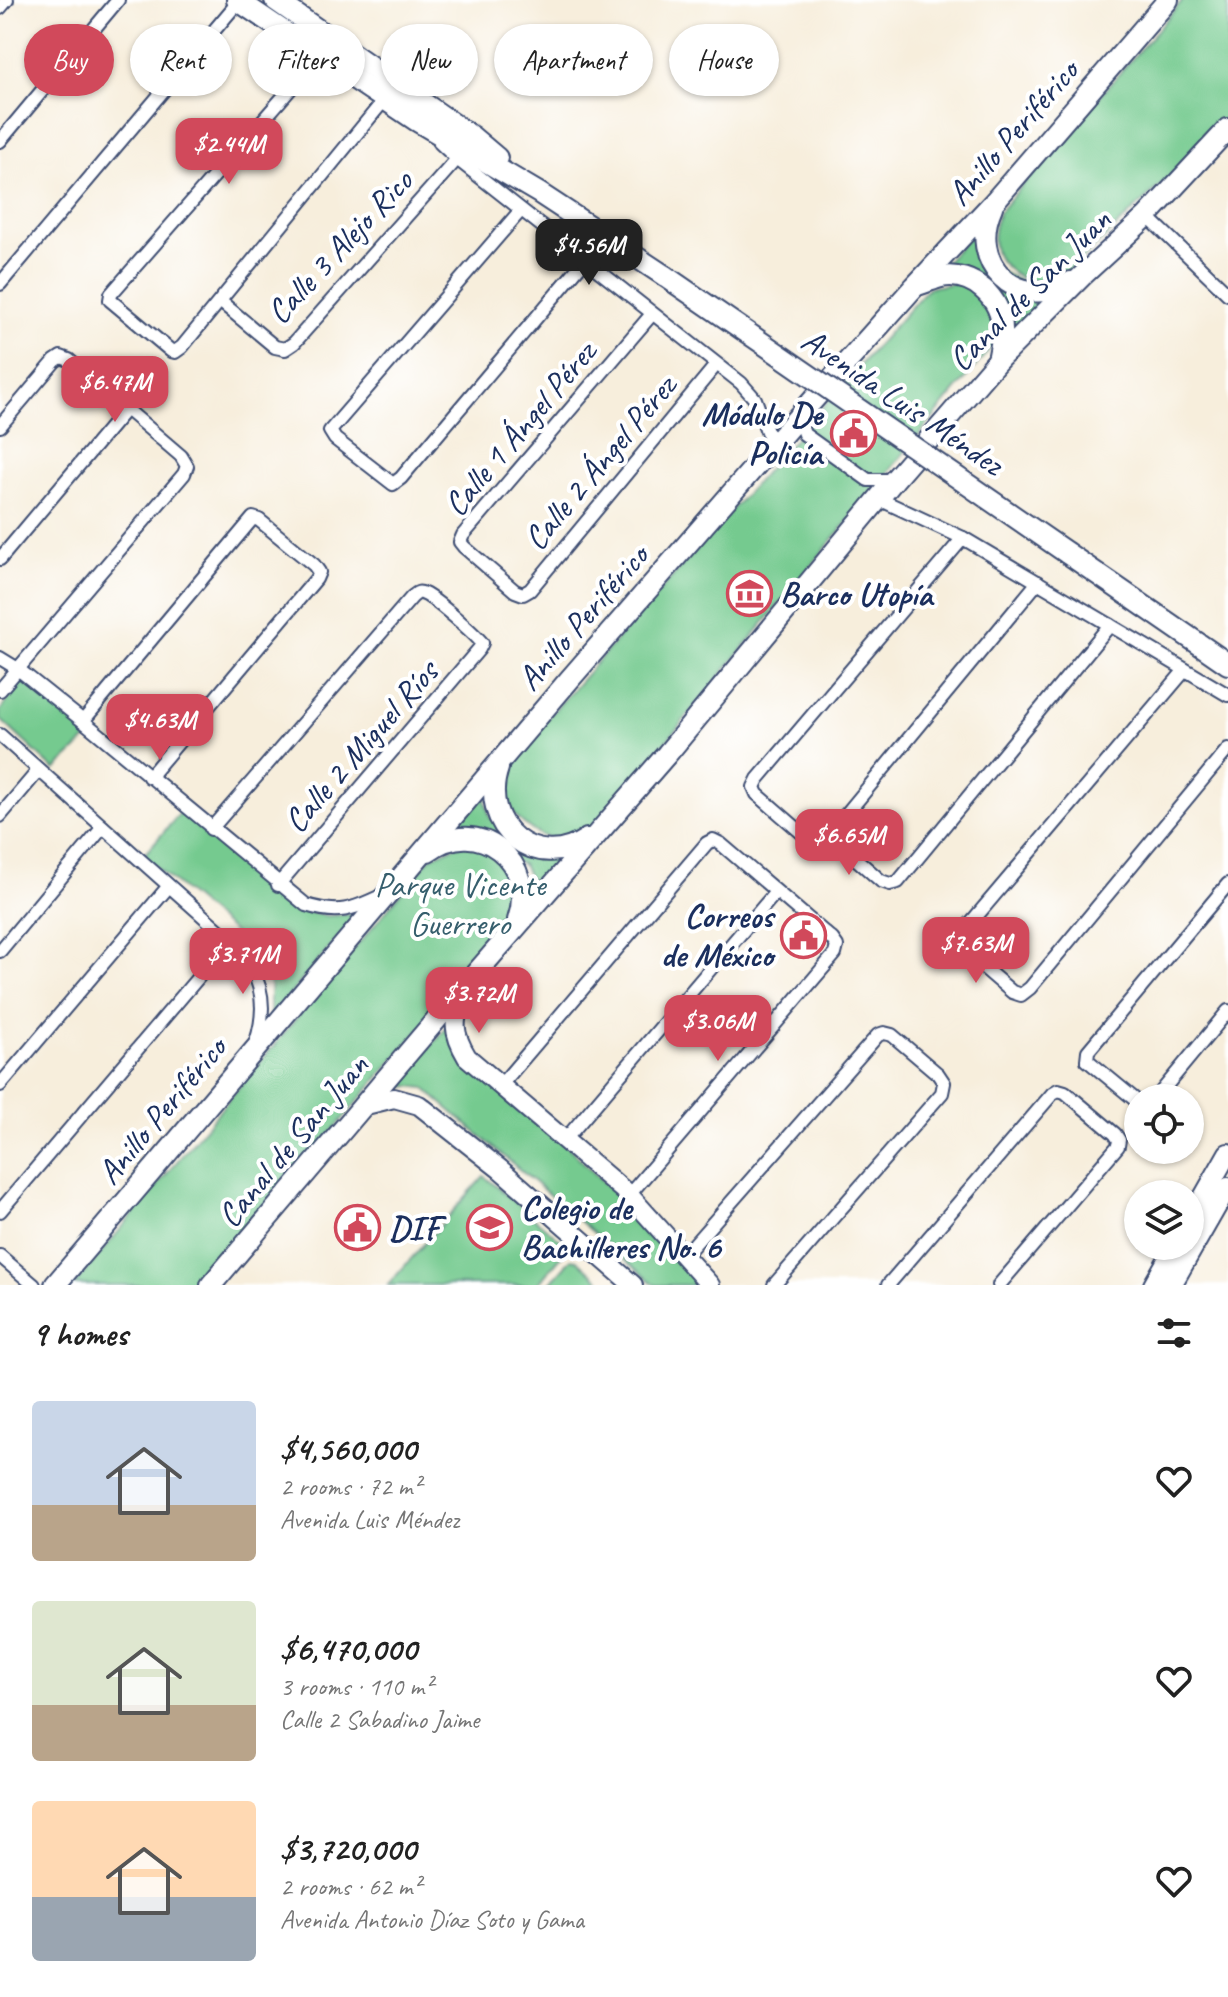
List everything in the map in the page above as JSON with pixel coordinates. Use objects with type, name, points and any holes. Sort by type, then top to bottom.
[{"type":"main road","name":"Avenida Luis Méndez","points":[[275,0],[471,136],[539,193]]},
{"type":"main road","name":"Avenida Luis Méndez","points":[[238,1],[273,24]]},
{"type":"main road","name":"Anillo Periférico","points":[[55,1285],[772,445],[993,203],[1167,1]]},
{"type":"main road","name":"Avenida Luis Méndez","points":[[365,85],[417,121],[539,193],[665,276],[1228,664]]},
{"type":"main road","name":"Canal de San Juan","points":[[879,499],[998,360],[1147,216],[1228,129]]},
{"type":"main road","points":[[993,203],[984,232],[985,248],[991,264],[1002,278],[1015,287],[1044,292],[1059,289],[1082,276]]},
{"type":"main road","points":[[915,286],[942,277],[953,277],[977,285],[988,294],[1001,318],[1003,330],[998,360]]},
{"type":"main road","points":[[515,927],[667,754],[879,499]]},
{"type":"main road","points":[[501,761],[493,784],[495,809],[512,836],[527,846],[551,852],[575,847],[596,833]]},
{"type":"main road","points":[[417,860],[439,844],[463,838],[486,842],[500,850],[521,879],[524,904],[515,927]]},
{"type":"main road","name":"Canal de San Juan","points":[[211,1285],[515,927]]},
{"type":"street","points":[[0,8],[7,0]]},
{"type":"street","points":[[0,141],[118,0]]},
{"type":"street","points":[[0,284],[238,1]]},
{"type":"street","points":[[284,96],[111,294],[110,300],[171,351],[182,347],[221,302],[385,99]]},
{"type":"street","name":"Avenida Luis Méndez","points":[[417,121],[457,159],[741,383],[755,399],[772,445]]},
{"type":"street","name":"Calle 3 Alejo Rico","points":[[221,302],[275,347],[285,349],[294,343],[457,159]]},
{"type":"street","points":[[521,210],[330,431],[335,439],[393,484],[585,260]]},
{"type":"street","points":[[1147,216],[1226,288]]},
{"type":"street","name":"Calle 1 Ángel Pérez","points":[[523,594],[515,591],[460,542],[463,535],[652,314]]},
{"type":"street","points":[[0,426],[61,357],[69,360],[181,456],[187,466],[184,474],[0,690]]},
{"type":"street","name":"Calle 2 Ángel Pérez","points":[[523,594],[530,590],[716,365]]},
{"type":"street","points":[[0,559],[126,409]]},
{"type":"street","points":[[798,417],[804,434],[868,480],[894,480]]},
{"type":"street","points":[[879,499],[963,538],[1228,695]]},
{"type":"street","points":[[83,721],[253,518],[314,565],[319,572],[316,579],[149,777]]},
{"type":"street","points":[[963,538],[758,779],[754,787],[757,794],[810,840],[824,839],[881,881],[890,884],[898,882],[1110,625]]},
{"type":"street","points":[[824,839],[1038,582]]},
{"type":"street","name":"Calle 2 Miguel Ríos","points":[[211,829],[412,597],[418,593],[426,594],[482,643],[479,649],[278,885]]},
{"type":"street","points":[[0,658],[83,721],[306,905],[325,911],[342,911],[359,907],[390,891]]},
{"type":"street","points":[[1185,670],[958,941],[962,949],[1012,992],[1021,995],[1228,749]]},
{"type":"street","points":[[0,735],[230,940],[250,962],[262,1002],[262,1024],[253,1051]]},
{"type":"street","points":[[0,816],[39,770]]},
{"type":"street","points":[[0,951],[103,827]]},
{"type":"street","points":[[500,1086],[707,843],[713,840],[721,844],[837,946],[835,954],[629,1195]]},
{"type":"street","points":[[1124,1090],[1087,1060],[1088,1051],[1228,884]]},
{"type":"street","points":[[0,1085],[168,887]]},
{"type":"street","points":[[564,1141],[776,892]]},
{"type":"street","points":[[0,1211],[230,940]]},
{"type":"street","points":[[464,987],[456,1018],[456,1039],[467,1057],[629,1195],[710,1285]]},
{"type":"street","points":[[1168,1084],[1228,1011]]},
{"type":"street","points":[[683,1257],[867,1047],[884,1033],[892,1035],[938,1074],[944,1083],[942,1093],[774,1285]]},
{"type":"street","points":[[888,1285],[1058,1090],[1065,1092],[1115,1134],[1119,1140],[1118,1146],[999,1285]]},
{"type":"street","points":[[362,1106],[394,1098],[431,1112],[633,1285]]},
{"type":"street","points":[[1204,1195],[1228,1153]]},
{"type":"street","points":[[1172,1285],[1227,1192]]},
{"type":"street","points":[[0,1256],[34,1285]]},
{"type":"street","points":[[1153,1285],[1167,1260]]},
{"type":"green space","points":[[1183,0],[1228,0],[1228,114],[1183,164],[1063,277],[1032,284],[1003,264],[994,248],[999,212]]},
{"type":"green space","points":[[979,226],[980,261],[1052,297],[1006,342],[1005,305],[935,273]]},
{"type":"green space","points":[[954,283],[968,287],[995,317],[994,344],[598,824],[563,839],[546,837],[528,827],[514,813],[508,797],[513,757],[928,288]]},
{"type":"green space","points":[[23,678],[91,735],[55,770],[0,719],[0,711]]},
{"type":"green space","points":[[484,795],[490,818],[563,858],[536,891],[523,865],[451,829]]},
{"type":"green space","points":[[182,811],[299,910],[327,916],[358,914],[270,1018],[270,985],[259,954],[143,856]]},
{"type":"green space","name":"Parque Vicente Guerrero","points":[[470,840],[517,875],[513,921],[200,1285],[74,1285],[431,857]]},
{"type":"green space","points":[[447,1027],[707,1285],[655,1285],[424,1088],[409,1086],[394,1089]]},
{"type":"green space","name":"Colegio de Bachilleres No. 6","points":[[484,1176],[569,1247],[537,1285],[388,1285]]},
{"type":"green space","points":[[571,1259],[577,1260],[605,1285],[548,1285]]},
{"type":"place","name":"Módulo De Policía","points":[[853,433]]},
{"type":"place","name":"Barco Utopía","points":[[749,593]]},
{"type":"place","name":"Correos de México","points":[[804,935]]},
{"type":"place","name":"DIF","points":[[358,1227]]},
{"type":"place","name":"Colegio de Bachilleres No. 6","points":[[490,1227]]}]
